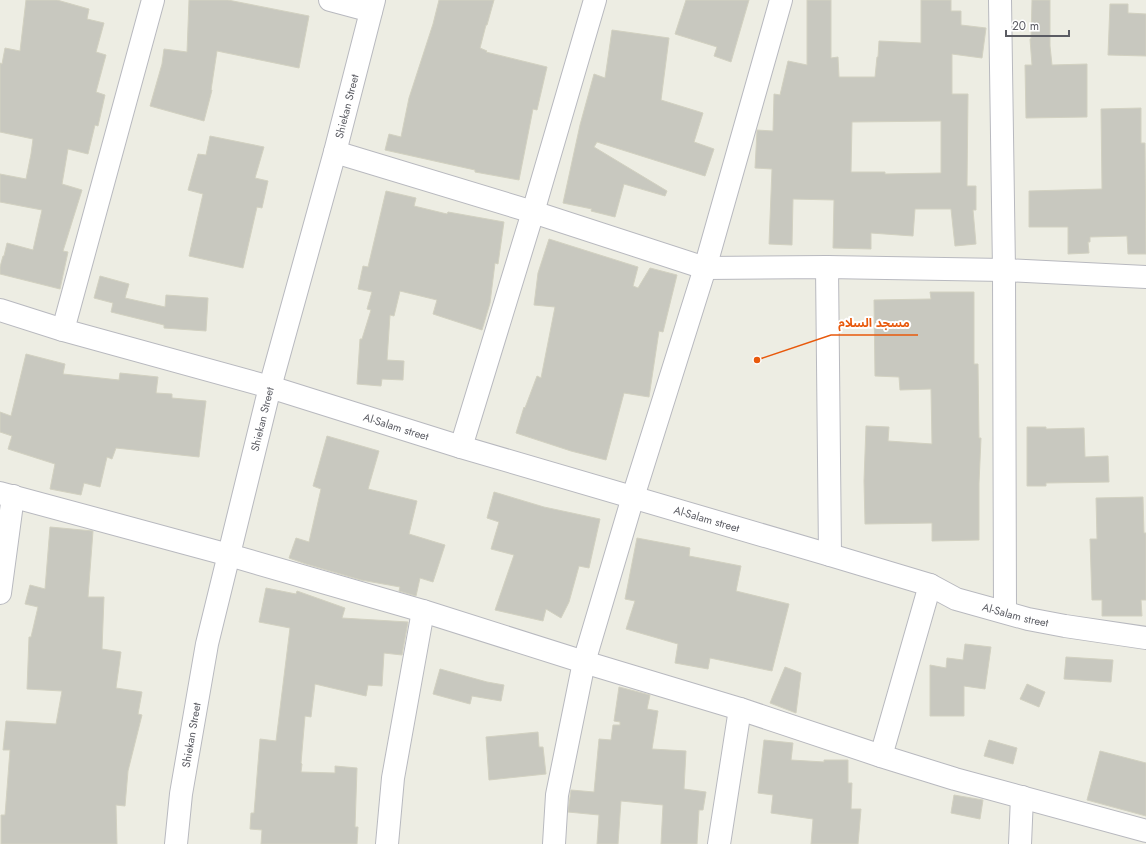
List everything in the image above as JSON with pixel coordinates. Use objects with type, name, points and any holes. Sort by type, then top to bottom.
[{"type":"street","points":[[63,330],[153,0]]},
{"type":"street","points":[[330,0],[372,6]]},
{"type":"street","points":[[461,447],[596,0]]},
{"type":"street","points":[[554,844],[558,795],[584,662],[633,497],[705,268],[781,0]]},
{"type":"street","points":[[1000,0],[1004,270],[1005,612]]},
{"type":"street","name":"Shiekan Street","points":[[176,844],[181,794],[207,644],[270,388],[335,152],[372,6]]},
{"type":"street","points":[[335,152],[533,212],[705,268],[827,267],[1004,270],[1146,276]]},
{"type":"street","points":[[827,267],[830,555]]},
{"type":"street","name":"Al-Salam street","points":[[0,310],[63,330],[270,388],[461,447],[930,585],[956,598],[1005,612],[1065,626],[1146,638]]},
{"type":"street","points":[[0,593],[7,494],[229,555],[422,611],[740,709],[955,779],[1146,831]]},
{"type":"street","points":[[881,756],[930,585]]},
{"type":"street","points":[[387,844],[393,778],[422,611]]},
{"type":"street","points":[[719,844],[740,709]]},
{"type":"street","points":[[1020,844],[1022,797]]},
{"type":"building","points":[[26,0],[57,0],[89,9],[87,19],[104,23],[96,52],[106,55],[96,92],[105,95],[98,126],[95,125],[88,154],[68,149],[62,184],[82,190],[63,251],[68,252],[60,289],[0,274],[0,267],[7,243],[33,250],[42,210],[0,202],[0,174],[26,179],[33,139],[0,132],[0,63],[2,64],[5,48],[20,51]]},
{"type":"building","points":[[189,0],[228,0],[309,16],[299,68],[217,51],[212,90],[204,121],[150,106],[162,64],[164,49],[187,52]]},
{"type":"building","points":[[439,0],[494,0],[480,48],[487,51],[486,52],[547,67],[537,110],[533,109],[519,180],[475,172],[475,170],[385,150],[389,134],[401,137],[409,98],[433,24]]},
{"type":"building","points":[[686,0],[749,0],[731,62],[714,56],[717,47],[675,34]]},
{"type":"building","points":[[807,0],[831,0],[831,58],[838,57],[839,77],[875,77],[879,41],[921,43],[921,0],[951,0],[951,11],[961,11],[961,25],[986,28],[982,58],[952,54],[952,94],[968,94],[967,186],[976,186],[976,210],[973,210],[976,244],[955,246],[951,209],[915,209],[913,236],[871,233],[871,249],[833,248],[834,200],[793,199],[792,245],[769,244],[772,169],[755,168],[757,130],[773,131],[774,94],[780,95],[788,61],[807,65]],"holes":[[[941,121],[941,173],[885,174],[885,172],[851,172],[852,122]]]},
{"type":"building","points":[[1032,0],[1050,0],[1050,46],[1052,65],[1087,64],[1087,117],[1026,118],[1025,65],[1032,65],[1030,39]]},
{"type":"building","points":[[1110,4],[1128,4],[1128,13],[1146,14],[1146,56],[1108,55]]},
{"type":"building","points":[[612,30],[669,38],[661,100],[703,113],[694,142],[714,149],[705,176],[597,142],[594,147],[667,191],[665,196],[624,184],[615,217],[591,211],[592,209],[563,203],[580,125],[594,74],[605,78]]},
{"type":"building","points":[[1141,108],[1141,143],[1145,143],[1146,254],[1128,254],[1127,236],[1090,237],[1090,242],[1088,242],[1089,253],[1068,254],[1068,227],[1029,227],[1029,191],[1102,189],[1101,109]]},
{"type":"building","points":[[210,136],[264,147],[255,178],[268,181],[262,208],[257,207],[243,268],[189,256],[203,194],[188,190],[198,154],[206,155]]},
{"type":"building","points":[[386,191],[416,198],[414,206],[447,214],[448,212],[504,222],[498,264],[495,263],[490,303],[482,330],[433,314],[437,300],[400,291],[394,316],[390,315],[387,360],[404,361],[403,380],[382,379],[381,386],[357,384],[360,339],[362,339],[371,310],[367,309],[372,292],[358,289],[363,266],[368,267]]},
{"type":"building","points":[[549,239],[638,267],[633,286],[638,288],[650,268],[677,275],[663,332],[659,331],[649,397],[624,393],[606,460],[571,451],[516,433],[524,407],[525,408],[537,376],[541,378],[555,307],[534,305],[538,273]]},
{"type":"building","points":[[100,276],[129,284],[125,298],[165,307],[166,295],[208,298],[206,331],[164,328],[164,325],[111,312],[113,303],[94,298]]},
{"type":"building","points":[[930,292],[974,292],[974,364],[978,364],[979,438],[981,438],[979,540],[932,541],[932,523],[865,524],[864,481],[866,426],[889,427],[888,441],[932,444],[931,389],[900,390],[899,377],[875,376],[874,300],[931,299]]},
{"type":"building","points":[[26,354],[65,364],[63,374],[119,380],[120,373],[158,377],[156,393],[172,394],[172,398],[206,401],[199,457],[116,448],[112,459],[107,457],[100,487],[84,483],[81,495],[50,489],[55,464],[8,449],[12,436],[0,432],[0,412],[11,416]]},
{"type":"building","points":[[1027,427],[1046,427],[1046,429],[1084,428],[1085,457],[1108,456],[1109,482],[1046,483],[1046,486],[1027,486]]},
{"type":"building","points":[[327,436],[379,451],[368,489],[417,501],[409,534],[445,545],[433,582],[420,578],[416,596],[399,591],[400,587],[361,580],[289,558],[296,538],[309,542],[321,489],[313,486]]},
{"type":"building","points":[[494,492],[544,507],[600,519],[589,568],[579,566],[569,602],[561,618],[546,609],[543,621],[495,610],[514,555],[491,549],[499,522],[487,518]]},
{"type":"building","points":[[1143,497],[1144,533],[1146,533],[1146,600],[1141,600],[1142,616],[1102,616],[1102,600],[1092,600],[1090,539],[1097,539],[1096,498]]},
{"type":"building","points":[[50,527],[93,531],[88,597],[104,597],[102,649],[121,652],[116,688],[142,692],[138,714],[142,715],[128,771],[125,806],[116,805],[117,844],[1,844],[1,815],[5,815],[10,750],[3,750],[6,721],[56,724],[62,691],[27,689],[29,637],[31,637],[38,607],[25,604],[30,585],[45,589]]},
{"type":"building","points":[[637,538],[690,548],[689,556],[741,566],[736,591],[789,604],[772,671],[710,658],[708,669],[675,663],[678,644],[626,629],[635,601],[625,599]]},
{"type":"building","points":[[266,588],[296,594],[297,591],[345,608],[342,618],[408,622],[402,655],[384,653],[382,686],[368,685],[366,696],[315,684],[311,717],[305,716],[301,772],[335,773],[335,766],[357,768],[355,827],[358,827],[357,844],[261,844],[262,830],[250,829],[251,813],[254,813],[260,739],[276,741],[290,628],[259,622]]},
{"type":"building","points":[[965,644],[991,647],[985,689],[964,686],[964,716],[930,716],[930,665],[946,668],[947,658],[963,660]]},
{"type":"building","points":[[1066,657],[1113,660],[1111,682],[1064,679]]},
{"type":"building","points":[[785,667],[801,673],[796,713],[770,703]]},
{"type":"building","points":[[440,669],[487,682],[504,685],[501,701],[472,696],[470,704],[433,694]]},
{"type":"building","points":[[1027,684],[1045,692],[1039,707],[1020,699]]},
{"type":"building","points":[[619,687],[650,695],[647,709],[658,711],[652,749],[686,751],[684,789],[706,792],[703,810],[699,810],[697,844],[661,844],[663,805],[621,801],[618,844],[597,844],[599,815],[568,812],[571,790],[594,792],[599,739],[611,740],[613,725],[620,725],[620,722],[614,721]]},
{"type":"building","points":[[538,732],[539,747],[543,747],[546,774],[489,780],[486,737]]},
{"type":"building","points":[[764,740],[793,743],[791,760],[824,762],[824,760],[848,760],[848,783],[852,783],[851,809],[861,809],[858,844],[811,844],[813,819],[771,813],[773,795],[758,793]]},
{"type":"building","points":[[989,740],[1017,748],[1013,764],[984,756]]},
{"type":"building","points":[[1100,751],[1146,763],[1146,816],[1087,800]]},
{"type":"building","points":[[954,795],[983,800],[980,819],[951,813]]},
{"type":"place","name":"مسجد السلام","points":[[757,360]]}]
